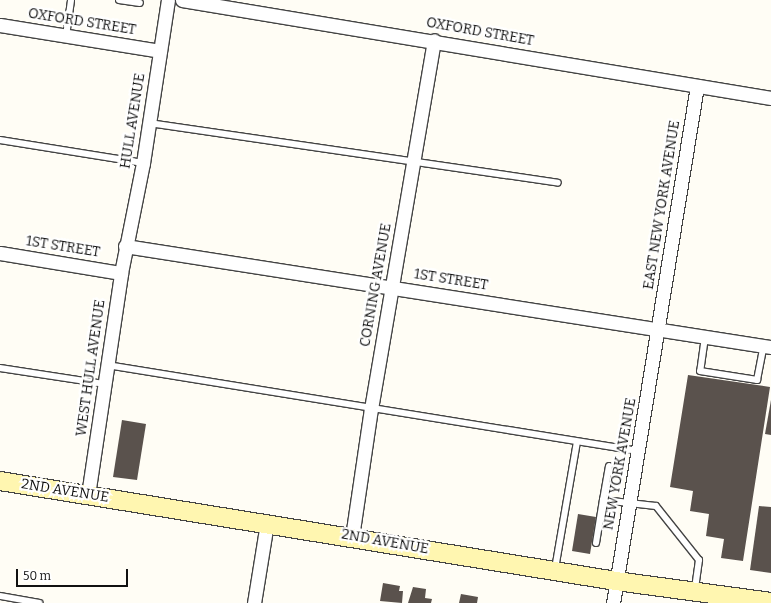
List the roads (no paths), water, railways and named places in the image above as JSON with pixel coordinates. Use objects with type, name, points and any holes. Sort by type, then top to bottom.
[{"type":"main road","name":"2ND AVENUE","points":[[0,481],[616,580],[771,602]]},
{"type":"street","name":"HULL AVENUE","points":[[125,246],[143,163],[168,0]]},
{"type":"street","name":"OXFORD STREET","points":[[182,0],[434,40],[771,98]]},
{"type":"street","name":"OXFORD STREET","points":[[0,25],[160,51]]},
{"type":"street","name":"CORNING AVENUE","points":[[352,537],[371,409],[434,40]]},
{"type":"street","name":"EAST NEW YORK AVENUE","points":[[659,329],[697,86]]},
{"type":"street","name":"1ST STREET","points":[[125,246],[767,346]]},
{"type":"street","name":"WEST HULL AVENUE","points":[[88,495],[125,246]]},
{"type":"street","name":"1ST STREET","points":[[0,253],[121,273]]},
{"type":"street","name":"NEW YORK AVENUE","points":[[612,603],[659,329]]},
{"type":"street","points":[[254,603],[267,523]]},
{"type":"lane","points":[[66,36],[71,0]]},
{"type":"lane","points":[[119,0],[140,3]]},
{"type":"lane","points":[[149,123],[413,164],[558,183]]},
{"type":"lane","points":[[0,140],[143,163]]},
{"type":"lane","points":[[705,337],[700,371],[757,380],[767,346]]},
{"type":"lane","points":[[107,365],[639,452]]},
{"type":"lane","points":[[0,368],[104,384]]},
{"type":"lane","points":[[555,569],[577,442]]},
{"type":"lane","points":[[596,543],[609,466]]},
{"type":"lane","points":[[603,500],[656,506],[699,560],[695,592]]},
{"type":"lane","points":[[0,596],[39,603]]}]
